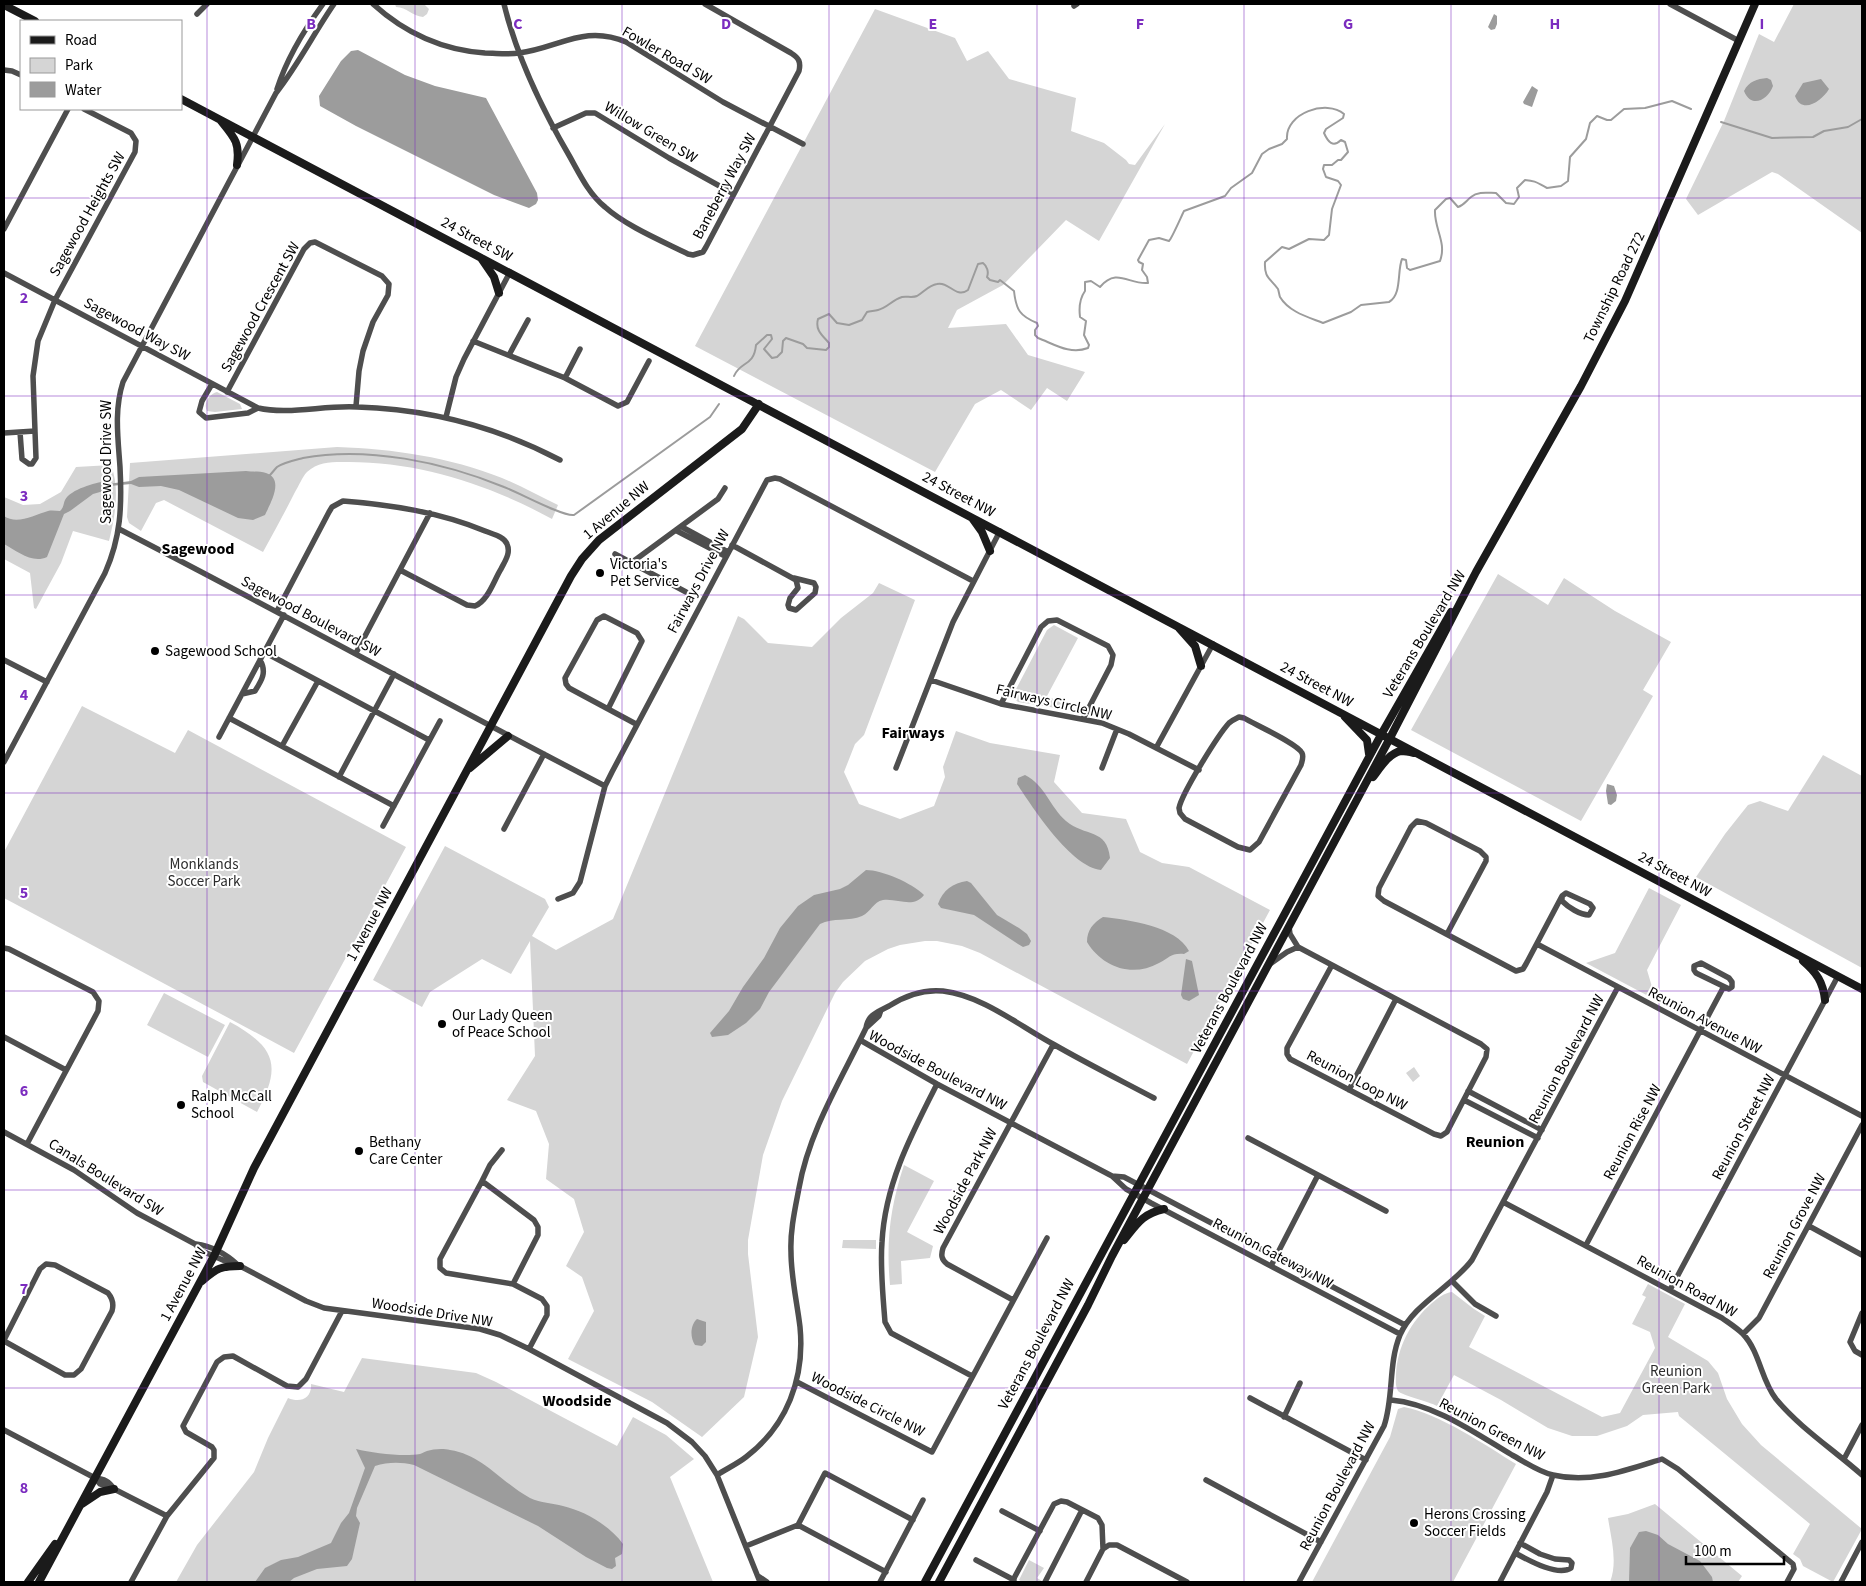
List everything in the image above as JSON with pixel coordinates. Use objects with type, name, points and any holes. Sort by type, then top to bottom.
[{"type":"street","points":[[4,4],[33,20]]},
{"type":"street","points":[[197,14],[207,4]]},
{"type":"street","points":[[276,93],[283,70],[306,29],[323,4]]},
{"type":"street","points":[[276,93],[292,73],[334,4]]},
{"type":"street","name":"Fowler Road SW","points":[[373,4],[393,21],[437,44],[474,52],[519,53],[576,36],[590,35],[616,38],[633,46],[723,102],[803,144]]},
{"type":"street","name":"Baneberry Way SW","points":[[504,4],[519,53],[553,128],[589,189],[605,208],[622,219],[693,255],[703,252],[799,71],[799,60],[791,53],[705,4]]},
{"type":"street","points":[[1670,4],[1739,41]]},
{"type":"street","name":"Township Road 272","points":[[1476,572],[1581,386],[1625,301],[1755,4]]},
{"type":"street","points":[[4,70],[12,70],[20,74]]},
{"type":"street","name":"Sagewood Drive SW","points":[[4,762],[111,559],[119,529],[121,499],[117,423],[119,395],[127,374],[276,93]]},
{"type":"street","name":"24 Street SW","points":[[182,99],[759,404]]},
{"type":"street","points":[[4,229],[67,110]]},
{"type":"street","name":"Sagewood Heights SW","points":[[20,432],[22,459],[32,464],[36,458],[33,393],[38,341],[55,300],[135,152],[136,147],[131,133],[86,110]]},
{"type":"street","name":"Willow Green SW","points":[[553,128],[586,113],[595,113],[682,166],[734,194]]},
{"type":"street","points":[[218,118],[234,136],[239,147],[238,166]]},
{"type":"street","name":"Sagewood Crescent SW","points":[[227,392],[304,249],[310,243],[315,242],[382,276],[389,284],[388,295],[374,322],[363,351],[356,406]]},
{"type":"street","points":[[480,257],[494,277],[499,293]]},
{"type":"street","points":[[446,417],[456,377],[473,340],[510,272]]},
{"type":"street","name":"Sagewood Way SW","points":[[4,273],[258,408]]},
{"type":"street","points":[[509,355],[528,320]]},
{"type":"street","points":[[473,340],[565,378],[615,405],[621,406],[627,402],[649,361]]},
{"type":"street","points":[[565,378],[580,349]]},
{"type":"street","points":[[212,384],[199,412],[206,418],[248,413],[258,408],[277,411],[356,406],[400,410],[446,417],[514,439],[560,460]]},
{"type":"street","name":"24 Street NW","points":[[759,404],[1862,989]]},
{"type":"street","name":"1 Avenue NW","points":[[39,1582],[199,1284],[254,1168],[571,576],[591,548],[630,514],[742,428],[759,404]]},
{"type":"street","points":[[4,433],[35,431]]},
{"type":"street","name":"Fairways Drive NW","points":[[558,899],[570,895],[580,882],[605,786],[765,482],[770,478],[780,479],[974,581]]},
{"type":"street","points":[[632,563],[718,499],[725,488]]},
{"type":"street","points":[[277,611],[329,512],[337,503],[343,501],[387,505],[430,513],[475,526],[502,538],[508,546],[508,556],[483,601],[475,606],[467,605],[400,570]]},
{"type":"street","points":[[356,653],[430,513]]},
{"type":"street","points":[[969,515],[982,532],[990,550]]},
{"type":"street","name":"Sagewood Boulevard SW","points":[[119,529],[356,653],[490,727]]},
{"type":"street","points":[[679,529],[727,554]]},
{"type":"street","points":[[896,768],[950,629],[1000,531]]},
{"type":"street","points":[[732,545],[794,578],[814,583],[816,587],[815,593],[796,610],[789,608],[788,605],[790,598],[798,588],[794,578]]},
{"type":"street","points":[[615,554],[686,592]]},
{"type":"street","name":"Veterans Boulevard NW","points":[[925,1582],[1369,756],[1437,634],[1476,572]]},
{"type":"street","name":"Veterans Boulevard NW","points":[[939,1582],[1390,738],[1476,572]]},
{"type":"street","points":[[219,738],[284,615]]},
{"type":"street","points":[[608,708],[642,641],[637,633],[604,616],[597,620],[565,682],[569,688],[636,724]]},
{"type":"street","points":[[1001,704],[1041,627],[1048,620],[1057,620],[1108,646],[1113,655],[1111,665],[1083,719]]},
{"type":"street","points":[[1176,625],[1195,646],[1201,666]]},
{"type":"street","points":[[1156,748],[1213,644]]},
{"type":"street","points":[[264,652],[429,740]]},
{"type":"street","points":[[4,660],[47,682]]},
{"type":"street","points":[[242,694],[255,691],[262,678],[264,669],[260,660]]},
{"type":"street","points":[[339,777],[394,674]]},
{"type":"street","name":"Fairways Circle NW","points":[[931,680],[1001,704],[1083,719],[1117,729],[1199,770]]},
{"type":"street","points":[[282,746],[318,681]]},
{"type":"street","points":[[1338,710],[1367,740],[1369,756]]},
{"type":"street","points":[[1239,717],[1294,745],[1302,753],[1301,765],[1259,842],[1250,850],[1238,847],[1182,816],[1179,808],[1180,803],[1199,770],[1227,725],[1239,717]]},
{"type":"street","points":[[229,718],[394,806]]},
{"type":"street","points":[[384,826],[440,720]]},
{"type":"street","points":[[490,727],[605,786]]},
{"type":"street","points":[[1102,768],[1117,729]]},
{"type":"street","points":[[465,772],[508,736]]},
{"type":"street","points":[[1359,794],[1391,756],[1401,752],[1418,753]]},
{"type":"street","points":[[504,829],[544,754]]},
{"type":"street","points":[[1447,934],[1486,857],[1480,851],[1426,822],[1417,821],[1411,827],[1379,888],[1378,896],[1384,901],[1516,971],[1523,969],[1562,896],[1566,893],[1570,894],[1590,904],[1593,908],[1592,912],[1589,915],[1584,915],[1565,905],[1562,902],[1562,896]]},
{"type":"street","points":[[1268,967],[1277,958],[1298,947],[1290,934],[1289,926]]},
{"type":"street","name":"Reunion Avenue NW","points":[[1537,944],[1862,1116]]},
{"type":"street","name":"Reunion Loop NW","points":[[1298,947],[1332,965],[1396,999],[1481,1044],[1487,1049],[1486,1057],[1464,1100],[1447,1132],[1441,1136],[1290,1059],[1287,1054],[1288,1048],[1332,965]]},
{"type":"street","points":[[1783,947],[1818,976],[1824,988],[1825,1000]]},
{"type":"street","points":[[4,948],[26,957],[93,992],[99,1002],[98,1011],[27,1144]]},
{"type":"street","points":[[1700,963],[1729,978],[1732,982],[1732,987],[1729,989],[1723,988],[1696,973],[1694,966],[1700,963]]},
{"type":"street","name":"Reunion Street NW","points":[[1670,1290],[1838,976]]},
{"type":"street","name":"Reunion Boulevard NW","points":[[1299,1582],[1384,1426],[1391,1400],[1394,1351],[1400,1334],[1405,1325],[1428,1300],[1453,1282],[1472,1260],[1618,987]]},
{"type":"street","name":"Reunion Rise NW","points":[[1586,1246],[1723,988]]},
{"type":"street","points":[[860,1040],[866,1028],[879,1016],[881,1010],[901,998],[931,991],[961,995],[989,1008],[1053,1045],[1154,1098]]},
{"type":"street","points":[[1349,1090],[1396,999]]},
{"type":"street","points":[[4,1037],[66,1070]]},
{"type":"street","name":"Woodside Boulevard NW","points":[[717,1475],[746,1458],[769,1434],[780,1420],[798,1382],[801,1347],[791,1251],[792,1224],[799,1185],[818,1126],[860,1040],[937,1084],[1112,1176],[1119,1184],[1134,1193]]},
{"type":"street","points":[[1010,1123],[1053,1045]]},
{"type":"street","points":[[937,1084],[904,1151],[888,1195],[881,1244],[885,1322],[891,1333],[972,1376]]},
{"type":"street","points":[[1468,1091],[1542,1130]]},
{"type":"street","points":[[1464,1100],[1538,1138]]},
{"type":"street","name":"Woodside Park NW","points":[[1010,1123],[943,1248],[942,1258],[946,1264],[1012,1300]]},
{"type":"street","name":"Reunion Grove NW","points":[[1743,1334],[1759,1318],[1862,1125]]},
{"type":"street","name":"Canals Boulevard SW","points":[[4,1132],[82,1175],[137,1214],[195,1244],[205,1245],[215,1253]]},
{"type":"street","points":[[1248,1138],[1386,1211]]},
{"type":"street","points":[[502,1150],[490,1165],[440,1259],[440,1268],[446,1273],[513,1284],[542,1299],[546,1303],[548,1310],[529,1349]]},
{"type":"street","points":[[1271,1266],[1318,1175]]},
{"type":"street","name":"Woodside Boulevard NW","points":[[1112,1176],[1124,1177],[1138,1185]]},
{"type":"street","points":[[482,1181],[534,1220],[538,1227],[538,1235],[513,1284]]},
{"type":"street","name":"Reunion Gateway NW","points":[[1138,1185],[1405,1325]]},
{"type":"street","name":"Reunion Gateway NW","points":[[1134,1193],[1400,1334]]},
{"type":"street","name":"Reunion Road NW","points":[[1504,1202],[1722,1318],[1743,1334],[1758,1360],[1774,1397],[1790,1414],[1862,1475]]},
{"type":"street","points":[[1112,1256],[1145,1216],[1150,1212],[1164,1210]]},
{"type":"street","points":[[1809,1226],[1862,1255]]},
{"type":"street","name":"Woodside Circle NW","points":[[798,1382],[932,1452],[1047,1238]]},
{"type":"street","name":"Woodside Drive NW","points":[[215,1253],[228,1255],[240,1266],[306,1301],[342,1311],[480,1329],[500,1335],[667,1423],[692,1442],[705,1456],[717,1475],[759,1579],[767,1582]]},
{"type":"street","points":[[46,1264],[55,1265],[108,1293],[113,1302],[112,1311],[81,1369],[74,1376],[65,1374],[4,1340],[40,1269],[46,1264]]},
{"type":"street","points":[[199,1284],[218,1268],[240,1266]]},
{"type":"street","points":[[1453,1282],[1475,1304],[1496,1316]]},
{"type":"street","points":[[131,1582],[167,1516],[214,1458],[212,1447],[186,1432],[184,1426],[217,1362],[224,1356],[232,1356],[287,1386],[298,1387],[306,1379],[342,1311]]},
{"type":"street","points":[[1862,1313],[1850,1342],[1854,1350],[1862,1355]]},
{"type":"street","points":[[1284,1416],[1300,1383]]},
{"type":"street","points":[[1250,1398],[1366,1460]]},
{"type":"street","name":"Reunion Green NW","points":[[1391,1400],[1432,1411],[1474,1432],[1531,1466],[1553,1475],[1576,1478],[1596,1477],[1662,1459],[1678,1469],[1792,1564],[1794,1569],[1787,1582]]},
{"type":"street","points":[[1844,1459],[1862,1425]]},
{"type":"street","points":[[4,1430],[95,1478],[100,1484],[114,1488],[167,1516]]},
{"type":"street","points":[[746,1546],[798,1524],[825,1473],[913,1520]]},
{"type":"street","points":[[1500,1582],[1547,1492],[1553,1475]]},
{"type":"street","points":[[1206,1480],[1321,1542]]},
{"type":"street","points":[[81,1505],[100,1492],[114,1488]]},
{"type":"street","points":[[880,1582],[923,1500]]},
{"type":"street","points":[[976,1560],[1013,1581],[1054,1504],[1061,1501],[1067,1502],[1098,1518],[1102,1525],[1104,1549]]},
{"type":"street","points":[[1044,1582],[1082,1510]]},
{"type":"street","points":[[1002,1511],[1040,1531]]},
{"type":"street","name":"1 Avenue NW","points":[[28,1582],[75,1516]]},
{"type":"street","points":[[798,1524],[886,1572]]},
{"type":"street","points":[[1841,1582],[1862,1542]]},
{"type":"street","points":[[1515,1553],[1534,1562],[1562,1571],[1572,1568],[1572,1563],[1569,1560],[1548,1557],[1520,1544]]},
{"type":"street","points":[[1086,1582],[1104,1549],[1109,1545],[1117,1545],[1187,1582]]},
{"type":"green space","points":[[395,4],[424,4],[429,9],[423,17],[396,7]]},
{"type":"green space","points":[[1794,4],[1862,4],[1862,233],[1778,174],[1772,172],[1698,215],[1686,199],[1724,121],[1759,34],[1774,42]]},
{"type":"green space","points":[[875,9],[955,38],[967,61],[988,51],[1009,79],[1076,98],[1071,131],[1104,143],[1129,164],[1135,165],[1165,124],[1099,241],[1066,220],[1003,285],[957,310],[948,328],[1006,324],[1028,355],[1085,372],[1067,401],[1047,388],[1031,410],[1001,390],[975,404],[935,472],[695,346]]},
{"type":"green space","points":[[217,392],[240,404],[242,409],[207,411],[206,405],[208,400]]},
{"type":"green space","points":[[337,447],[400,452],[442,459],[502,478],[558,505],[552,519],[479,486],[428,471],[376,463],[337,462],[316,466],[305,474],[263,552],[164,500],[156,503],[141,531],[129,523],[127,517],[130,463]]},
{"type":"green space","points":[[111,465],[116,493],[115,512],[109,541],[73,531],[61,563],[36,609],[34,608],[30,573],[4,559],[4,497],[23,505],[40,504],[61,492],[76,467]]},
{"type":"green space","points":[[1498,574],[1548,605],[1564,578],[1615,611],[1671,642],[1643,690],[1653,696],[1581,821],[1411,730]]},
{"type":"green space","points":[[879,583],[915,600],[864,735],[855,744],[844,772],[859,804],[900,819],[934,806],[945,777],[943,767],[956,731],[990,743],[1060,755],[1054,782],[1082,813],[1126,819],[1140,852],[1162,863],[1189,867],[1270,910],[1187,1064],[980,953],[962,946],[937,941],[925,941],[888,949],[865,961],[843,982],[835,993],[782,1101],[763,1155],[748,1240],[758,1337],[744,1397],[702,1437],[652,1402],[568,1359],[594,1311],[582,1277],[566,1266],[584,1232],[574,1199],[546,1179],[549,1144],[536,1111],[507,1100],[535,1056],[530,941],[511,974],[482,959],[430,992],[422,1007],[373,980],[445,846],[545,899],[549,907],[532,936],[556,950],[613,919],[738,616],[744,619],[768,643],[812,647],[841,618],[873,593]]},
{"type":"green space","points":[[1054,625],[1078,638],[1047,696],[1077,710],[1075,711],[1018,702],[1014,698],[1014,693],[1047,630]]},
{"type":"green space","name":"Monklands Soccer Park","points":[[82,706],[175,753],[188,730],[406,847],[294,1053],[4,898],[4,852]]},
{"type":"green space","points":[[1823,755],[1862,776],[1862,968],[1696,877],[1725,834],[1748,805],[1760,801],[1788,811]]},
{"type":"green space","points":[[1649,888],[1681,905],[1647,970],[1654,999],[1586,963],[1615,953]]},
{"type":"green space","points":[[164,993],[225,1025],[208,1057],[147,1025]]},
{"type":"green space","points":[[230,1022],[257,1040],[265,1049],[270,1059],[272,1070],[270,1082],[257,1112],[203,1082],[202,1076]]},
{"type":"green space","points":[[1414,1067],[1420,1076],[1413,1082],[1406,1073]]},
{"type":"green space","points":[[904,1165],[934,1181],[907,1232],[933,1246],[930,1258],[901,1261],[902,1284],[890,1285],[890,1225],[895,1195]]},
{"type":"green space","points":[[843,1240],[876,1240],[876,1249],[842,1248]]},
{"type":"green space","name":"Reunion Green Park","points":[[1648,1284],[1685,1304],[1668,1337],[1708,1361],[1718,1373],[1727,1399],[1742,1424],[1761,1445],[1862,1529],[1833,1582],[1803,1566],[1800,1559],[1793,1554],[1810,1524],[1679,1416],[1678,1412],[1643,1415],[1627,1426],[1597,1436],[1572,1436],[1548,1428],[1454,1375],[1437,1406],[1404,1394],[1397,1389],[1397,1365],[1406,1335],[1424,1310],[1441,1296],[1452,1292],[1485,1316],[1469,1347],[1602,1417],[1620,1413],[1655,1348],[1650,1332],[1632,1324],[1646,1297],[1642,1295]]},
{"type":"green space","points":[[362,1358],[476,1373],[617,1446],[633,1417],[666,1435],[694,1459],[670,1477],[713,1582],[176,1582],[197,1545],[254,1472],[288,1398],[304,1399],[310,1393],[311,1384],[344,1392]]},
{"type":"green space","name":"Herons Crossing Soccer Fields","points":[[1404,1407],[1417,1410],[1447,1423],[1516,1464],[1453,1582],[1312,1582],[1390,1437],[1398,1409]]},
{"type":"green space","points":[[1655,1504],[1742,1576],[1738,1582],[1610,1582],[1614,1558],[1608,1518],[1628,1514]]},
{"type":"green space","points":[[1029,1560],[1044,1568],[1037,1578],[1041,1582],[1022,1582],[1019,1580]]},
{"type":"water","points":[[1494,14],[1497,16],[1497,24],[1495,29],[1491,30],[1488,27]]},
{"type":"water","points":[[358,50],[405,75],[435,86],[486,98],[537,193],[538,200],[536,204],[529,208],[494,195],[320,106],[319,96],[341,61],[351,51]]},
{"type":"water","points":[[1767,78],[1771,80],[1773,86],[1767,95],[1755,101],[1747,97],[1744,91],[1748,85],[1757,80]]},
{"type":"water","points":[[1821,79],[1829,89],[1822,98],[1807,105],[1802,105],[1798,102],[1795,96],[1803,83]]},
{"type":"water","points":[[1532,86],[1538,90],[1532,107],[1523,102]]},
{"type":"water","points":[[246,471],[266,473],[272,476],[275,481],[273,498],[265,515],[253,520],[238,518],[179,490],[161,486],[139,487],[131,484],[110,486],[107,490],[93,494],[64,514],[47,557],[41,559],[30,558],[4,544],[4,516],[14,520],[48,511],[60,511],[68,496],[90,485],[106,481],[107,484],[131,481],[139,477]]},
{"type":"water","points":[[1025,775],[1038,784],[1066,821],[1073,826],[1100,837],[1105,842],[1110,858],[1101,870],[1077,859],[1054,835],[1017,784],[1018,778]]},
{"type":"water","points":[[1607,784],[1614,786],[1617,795],[1616,801],[1611,805],[1608,804]]},
{"type":"water","points":[[866,870],[880,872],[896,878],[919,890],[924,895],[920,899],[910,902],[883,900],[857,918],[820,924],[769,992],[760,1009],[746,1023],[728,1035],[712,1037],[710,1033],[729,1011],[743,987],[764,958],[780,928],[798,906],[814,895],[840,889],[848,885]]},
{"type":"water","points":[[967,881],[971,883],[997,915],[1027,934],[1031,941],[1029,945],[1023,947],[974,915],[941,908],[938,904],[946,891],[957,883]]},
{"type":"water","points":[[1103,917],[1138,922],[1163,930],[1183,942],[1189,951],[1184,954],[1173,955],[1149,967],[1138,970],[1118,968],[1101,958],[1087,942],[1091,927]]},
{"type":"water","points":[[1186,959],[1192,961],[1199,995],[1189,1001],[1183,999],[1181,995]]},
{"type":"water","points":[[697,1319],[706,1322],[706,1342],[702,1346],[695,1345],[692,1339],[692,1328]]},
{"type":"water","points":[[356,1449],[397,1455],[420,1454],[438,1449],[462,1453],[482,1463],[530,1498],[571,1508],[588,1515],[604,1525],[623,1544],[622,1554],[615,1558],[616,1566],[612,1569],[607,1568],[586,1557],[538,1526],[414,1465],[390,1463],[375,1466],[357,1508],[356,1516],[360,1523],[352,1559],[347,1566],[317,1569],[294,1578],[289,1582],[255,1582],[265,1568],[281,1560],[298,1557],[331,1543],[341,1523],[349,1513],[365,1468]]},
{"type":"water","points":[[1646,1531],[1658,1535],[1668,1544],[1700,1561],[1712,1577],[1713,1582],[1629,1582],[1630,1548],[1639,1532]]},
{"type":"waterway","points":[[734,376],[740,368],[750,361],[755,352],[756,345],[767,335],[771,335],[772,339],[764,349],[772,358],[777,357],[782,352],[783,341],[786,338],[803,344],[807,348],[826,350],[829,347],[829,343],[818,329],[818,319],[829,314],[837,323],[849,325],[862,320],[867,312],[881,309],[902,297],[917,296],[929,287],[937,284],[964,292],[968,290],[978,264],[983,263],[986,266],[987,277],[990,280],[998,282],[1000,280],[1014,291],[1020,312],[1037,323],[1035,335],[1038,338],[1068,349],[1081,350],[1088,348],[1089,345],[1084,335],[1086,321],[1080,317],[1085,282],[1091,281],[1100,287],[1106,281],[1118,277],[1148,283],[1147,277],[1142,270],[1143,264],[1138,260],[1149,240],[1159,238],[1169,241],[1184,211],[1225,196],[1231,188],[1252,173],[1262,154],[1282,144],[1287,139],[1288,130],[1293,122],[1308,111],[1318,108],[1337,110],[1344,114],[1343,118],[1326,129],[1324,133],[1333,144],[1341,140],[1345,142],[1348,152],[1341,160],[1332,165],[1324,165],[1323,169],[1326,177],[1338,181],[1341,185],[1332,209],[1329,235],[1324,240],[1309,239],[1289,249],[1282,247],[1265,262],[1265,267],[1268,277],[1278,289],[1280,297],[1288,307],[1323,323],[1351,312],[1361,305],[1389,302],[1393,299],[1398,288],[1402,259],[1406,260],[1407,268],[1410,270],[1440,261],[1442,248],[1435,210],[1446,199],[1450,198],[1458,207],[1477,194],[1496,193],[1506,203],[1514,204],[1519,197],[1517,188],[1525,180],[1535,182],[1547,188],[1561,186],[1568,181],[1570,157],[1586,139],[1590,123],[1597,116],[1611,120],[1624,109],[1645,108],[1672,101],[1691,109]]},
{"type":"waterway","points":[[1721,122],[1772,138],[1813,137],[1824,131],[1848,127],[1862,119]]},
{"type":"waterway","points":[[270,475],[277,467],[286,462],[303,458],[353,454],[379,455],[456,470],[511,490],[560,512],[574,515],[710,417],[719,404]]},
{"type":"place","name":"Victoria's Pet Service","points":[[600,573]]},
{"type":"place","name":"Sagewood School","points":[[155,651]]},
{"type":"place","name":"Our Lady Queen of Peace School","points":[[442,1024]]},
{"type":"place","name":"Ralph McCall School","points":[[181,1105]]},
{"type":"place","name":"Bethany Care Center","points":[[359,1151]]},
{"type":"place","name":"Herons Crossing Soccer Fields","points":[[1414,1523]]},
{"type":"district","name":"Sagewood","points":[[198,548]]},
{"type":"district","name":"Fairways","points":[[913,732]]},
{"type":"district","name":"Reunion","points":[[1495,1141]]},
{"type":"district","name":"Woodside","points":[[577,1400]]}]
